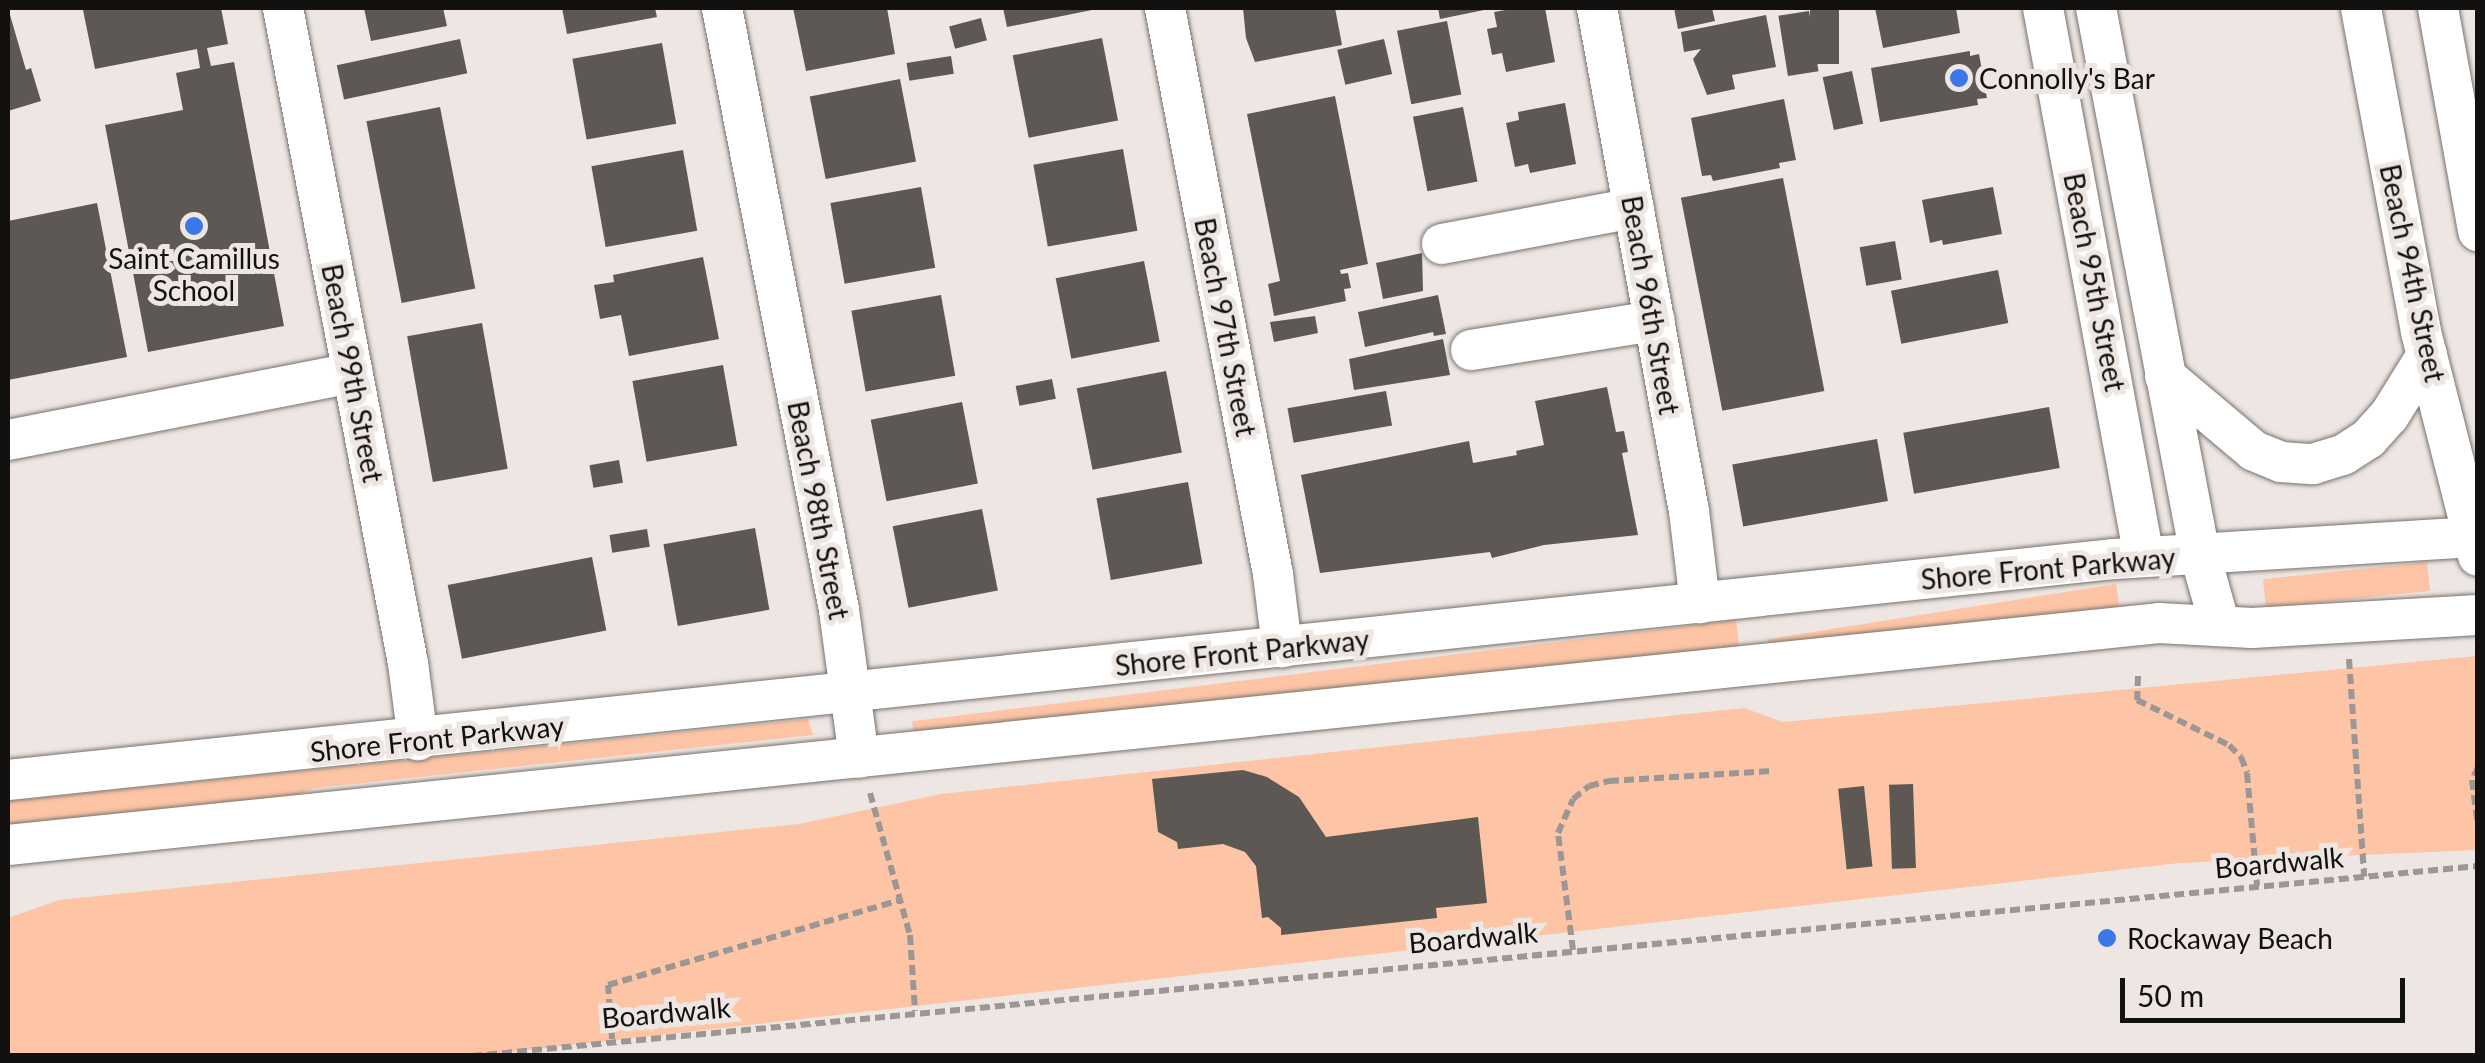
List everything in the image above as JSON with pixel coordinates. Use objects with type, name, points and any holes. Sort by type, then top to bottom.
[{"type":"street","name":"Beach 99th Street","points":[[283,8],[408,663],[418,740]]},
{"type":"street","name":"Beach 98th Street","points":[[722,8],[851,692],[859,758]]},
{"type":"street","name":"Beach 97th Street","points":[[1165,8],[1273,574],[1282,648]]},
{"type":"street","name":"Beach 96th Street","points":[[1596,8],[1654,321],[1700,603]]},
{"type":"street","name":"Beach 95th Street","points":[[2043,8],[2144,558]]},
{"type":"street","name":"Beach 95th Street","points":[[2096,8],[2200,554],[2220,626]]},
{"type":"street","name":"Beach 94th Street","points":[[2360,8],[2427,356],[2477,543]]},
{"type":"street","points":[[2438,8],[2478,230]]},
{"type":"street","points":[[1442,244],[1634,208]]},
{"type":"street","points":[[1471,350],[1654,321]]},
{"type":"street","points":[[2165,376],[2254,451],[2281,462],[2313,464],[2343,455],[2368,439],[2398,402],[2427,356]]},
{"type":"street","points":[[8,440],[353,374]]},
{"type":"street","name":"Shore Front Parkway","points":[[8,780],[2144,558],[2477,543]]},
{"type":"street","points":[[8,845],[2159,623],[2220,626],[2478,615]]},
{"type":"path","points":[[2346,622],[2364,876]]},
{"type":"path","points":[[2138,676],[2137,700],[2229,745],[2240,758],[2248,773],[2257,886]]},
{"type":"path","points":[[859,758],[910,935],[915,1012]]},
{"type":"path","points":[[2478,768],[2472,780],[2478,827]]},
{"type":"path","points":[[1574,950],[1558,832],[1574,799],[1589,786],[1609,782],[1772,771]]},
{"type":"path","name":"Boardwalk","points":[[472,1056],[2478,866]]},
{"type":"path","points":[[612,1040],[608,985],[901,900]]},
{"type":"shaded area","points":[[2427,562],[2430,591],[2266,608],[2263,579]]},
{"type":"shaded area","points":[[2116,584],[2121,615],[1772,670],[1767,639]]},
{"type":"shaded area","points":[[1736,620],[1740,653],[916,754],[912,721]]},
{"type":"shaded area","points":[[2477,656],[2477,850],[2179,863],[474,1056],[8,1055],[8,918],[59,900],[799,824],[941,794],[1744,708],[1783,722]]},
{"type":"shaded area","points":[[808,719],[813,735],[315,788],[253,812],[8,835],[8,801]]},
{"type":"building","points":[[8,8],[26,70],[31,68],[41,101],[8,111]]},
{"type":"building","name":"Saint Camillus School","points":[[221,8],[228,44],[207,48],[211,66],[234,62],[284,326],[148,352],[105,125],[183,110],[176,73],[200,68],[197,49],[95,69],[83,10]]},
{"type":"building","points":[[364,8],[443,8],[447,26],[371,41]]},
{"type":"building","points":[[562,8],[655,8],[657,17],[567,34]]},
{"type":"building","points":[[793,8],[887,8],[895,54],[806,71]]},
{"type":"building","points":[[1003,8],[1097,8],[1097,9],[1007,27]]},
{"type":"building","points":[[1243,8],[1335,8],[1342,45],[1255,62],[1246,38]]},
{"type":"building","points":[[1438,8],[1489,8],[1489,9],[1440,19]]},
{"type":"building","points":[[1545,8],[1555,62],[1506,72],[1502,53],[1492,55],[1487,29],[1497,27],[1494,12]]},
{"type":"building","points":[[1674,8],[1712,8],[1715,21],[1678,29]]},
{"type":"building","points":[[1810,8],[1839,8],[1839,64],[1810,64]]},
{"type":"building","points":[[1875,8],[1956,8],[1960,33],[1883,48]]},
{"type":"building","points":[[1809,11],[1819,71],[1788,76],[1778,16]]},
{"type":"building","points":[[1766,15],[1776,67],[1732,75],[1735,89],[1707,95],[1693,59],[1701,49],[1684,52],[1681,32]]},
{"type":"building","points":[[981,18],[987,40],[955,49],[949,27]]},
{"type":"building","points":[[1447,21],[1461,95],[1411,104],[1397,31]]},
{"type":"building","points":[[1102,38],[1118,120],[1029,138],[1013,55]]},
{"type":"building","points":[[460,39],[467,73],[344,99],[337,65]]},
{"type":"building","points":[[1384,39],[1392,74],[1345,85],[1337,50]]},
{"type":"building","points":[[662,43],[676,124],[587,140],[572,59]]},
{"type":"building","points":[[1970,51],[1970,56],[1979,54],[1987,98],[1977,99],[1978,105],[1880,122],[1871,68]]},
{"type":"building","points":[[951,56],[954,74],[909,81],[907,63]]},
{"type":"building","points":[[1852,71],[1863,124],[1834,130],[1823,77]]},
{"type":"building","points":[[900,79],[916,161],[826,179],[810,97]]},
{"type":"building","points":[[1335,96],[1368,264],[1340,270],[1341,274],[1348,273],[1351,288],[1344,289],[1346,301],[1274,316],[1268,284],[1280,281],[1247,114]]},
{"type":"building","points":[[1784,99],[1796,160],[1779,163],[1780,168],[1713,181],[1711,175],[1702,176],[1691,118]]},
{"type":"building","points":[[1565,103],[1576,164],[1530,173],[1528,164],[1515,167],[1506,123],[1519,120],[1518,112]]},
{"type":"building","points":[[440,107],[475,289],[402,303],[366,121]]},
{"type":"building","points":[[1463,107],[1478,182],[1427,191],[1413,117]]},
{"type":"building","points":[[1123,149],[1137,231],[1048,247],[1033,165]]},
{"type":"building","points":[[683,150],[697,231],[606,247],[591,166]]},
{"type":"building","points":[[1783,178],[1824,391],[1722,411],[1681,198]]},
{"type":"building","points":[[921,187],[935,268],[845,284],[830,203]]},
{"type":"building","points":[[1993,187],[2002,234],[1943,245],[1942,240],[1930,243],[1922,200]]},
{"type":"building","points":[[97,203],[127,357],[8,380],[8,221]]},
{"type":"building","points":[[1895,241],[1902,279],[1866,286],[1860,247]]},
{"type":"building","points":[[1422,253],[1423,291],[1383,299],[1376,263]]},
{"type":"building","points":[[703,257],[719,339],[629,356],[621,315],[600,319],[594,285],[614,282],[613,275]]},
{"type":"building","points":[[1144,261],[1160,341],[1071,359],[1056,278]]},
{"type":"building","points":[[1998,270],[2008,323],[1901,344],[1891,291]]},
{"type":"building","points":[[941,295],[955,376],[866,392],[851,311]]},
{"type":"building","points":[[1438,295],[1446,334],[1434,336],[1433,332],[1365,347],[1358,312]]},
{"type":"building","points":[[1315,316],[1318,333],[1274,342],[1270,322]]},
{"type":"building","points":[[482,323],[508,469],[433,482],[407,336]]},
{"type":"building","points":[[1443,339],[1450,375],[1354,390],[1349,359]]},
{"type":"building","points":[[723,365],[737,446],[647,462],[632,381]]},
{"type":"building","points":[[1166,371],[1182,452],[1093,470],[1077,388]]},
{"type":"building","points":[[1052,379],[1056,399],[1019,406],[1016,386]]},
{"type":"building","points":[[1607,387],[1616,432],[1624,431],[1628,452],[1622,453],[1638,535],[1544,545],[1492,558],[1490,552],[1320,573],[1301,475],[1469,441],[1473,463],[1517,455],[1516,451],[1544,445],[1535,401]]},
{"type":"building","points":[[1386,391],[1392,425],[1294,443],[1288,408]]},
{"type":"building","points":[[962,402],[978,483],[887,501],[871,420]]},
{"type":"building","points":[[2049,407],[2060,468],[1914,494],[1903,433]]},
{"type":"building","points":[[1877,439],[1888,501],[1743,527],[1732,465]]},
{"type":"building","points":[[619,460],[623,483],[593,488],[589,465]]},
{"type":"building","points":[[1188,482],[1202,564],[1111,580],[1096,498]]},
{"type":"building","points":[[982,509],[998,590],[909,608],[893,526]]},
{"type":"building","points":[[755,528],[769,610],[678,626],[663,544]]},
{"type":"building","points":[[647,529],[650,547],[612,553],[609,535]]},
{"type":"building","points":[[592,557],[606,631],[462,659],[448,585]]},
{"type":"building","points":[[1243,770],[1267,777],[1299,797],[1326,837],[1478,817],[1487,903],[1436,908],[1437,918],[1281,935],[1281,928],[1268,917],[1262,918],[1256,866],[1245,852],[1223,844],[1178,849],[1177,842],[1158,832],[1152,779]]},
{"type":"building","points":[[1913,784],[1916,868],[1892,869],[1889,785]]},
{"type":"building","points":[[1864,786],[1872,867],[1847,869],[1838,789]]},
{"type":"place","name":"Connolly's Bar","points":[[1959,78]]},
{"type":"place","name":"Saint Camillus School","points":[[194,226]]},
{"type":"place","name":"Rockaway Beach","points":[[2107,938]]}]
